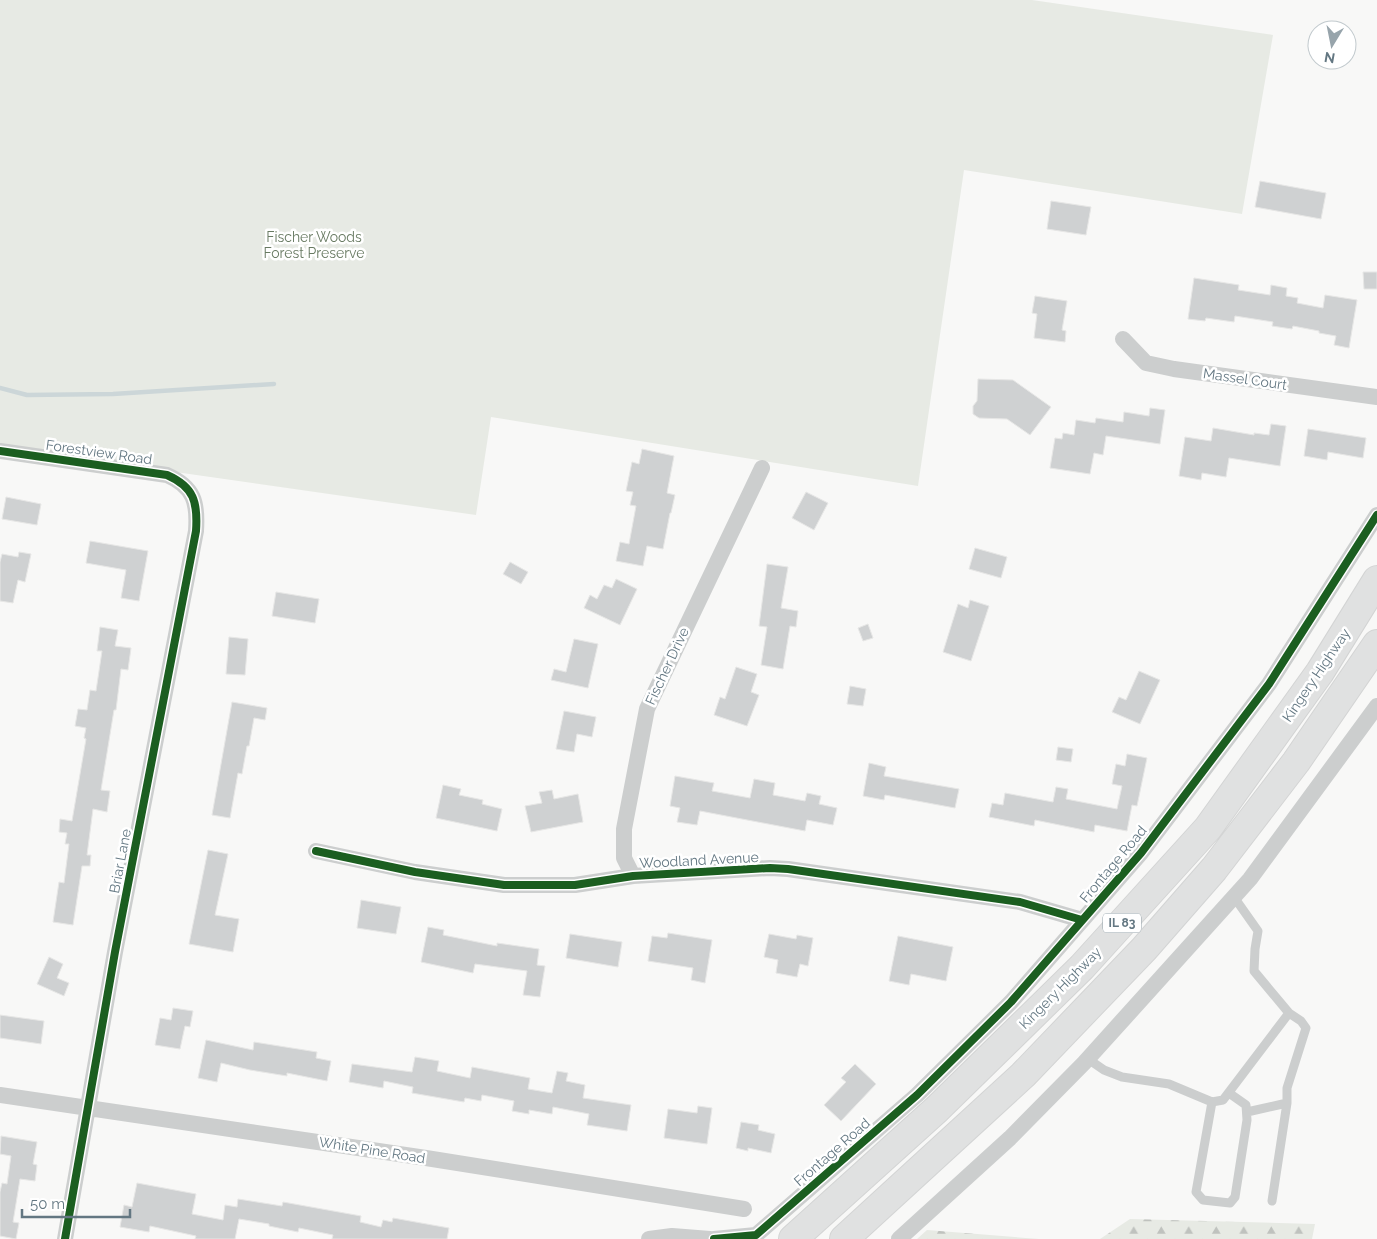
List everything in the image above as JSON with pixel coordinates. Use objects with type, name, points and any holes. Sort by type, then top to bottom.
[{"type":"highway","name":"Kingery Highway","points":[[792,1239],[938,1109],[1082,968],[1208,828],[1320,672],[1377,580]]},
{"type":"highway","name":"IL 83","points":[[844,1239],[1023,1076],[1144,949],[1214,869],[1296,762],[1377,644]]},
{"type":"street","name":"Massel Court","points":[[1123,339],[1146,363],[1377,397]]},
{"type":"street","name":"Forestview Road","points":[[0,451],[167,475],[180,481],[189,490]]},
{"type":"street","name":"Fischer Drive","points":[[633,876],[624,858],[624,829],[646,709],[762,468]]},
{"type":"street","name":"Briar Lane","points":[[65,1239],[115,952],[196,531],[197,514],[189,490]]},
{"type":"street","name":"Frontage Road","points":[[650,1239],[672,1236],[712,1239],[756,1235],[917,1095],[1011,1002],[1141,853],[1270,684],[1377,516]]},
{"type":"street","points":[[899,1239],[1010,1138],[1088,1059],[1234,897],[1250,879],[1377,706]]},
{"type":"street","name":"Woodland Avenue","points":[[316,850],[415,872],[504,885],[575,885],[633,876],[770,868],[788,869],[1020,902],[1082,920]]},
{"type":"street","name":"White Pine Road","points":[[0,1095],[426,1158],[744,1209]]},
{"type":"lane","points":[[1234,897],[1258,931],[1254,970],[1289,1013],[1301,1021],[1306,1028],[1286,1088],[1287,1103],[1272,1201]]},
{"type":"lane","points":[[1088,1059],[1104,1070],[1122,1077],[1169,1084],[1212,1102],[1224,1100],[1289,1013]]},
{"type":"lane","points":[[1212,1102],[1196,1192],[1204,1200],[1230,1203],[1235,1197],[1248,1120],[1246,1105],[1229,1092]]},
{"type":"lane","points":[[1247,1112],[1287,1103]]},
{"type":"green space","name":"Fischer Woods Forest Preserve","points":[[0,0],[1032,0],[1273,35],[1242,214],[964,170],[918,486],[491,417],[476,515],[0,447]]},
{"type":"green space","points":[[1130,1219],[1315,1224],[1312,1239],[1100,1239]]},
{"type":"green space","points":[[927,1230],[1039,1239],[917,1239]]},
{"type":"building","points":[[1260,181],[1326,193],[1321,219],[1255,207]]},
{"type":"building","points":[[1051,201],[1091,207],[1086,235],[1047,229]]},
{"type":"building","points":[[1363,272],[1377,272],[1377,289],[1364,289]]},
{"type":"building","points":[[1194,278],[1239,285],[1238,290],[1270,295],[1271,285],[1287,288],[1286,296],[1298,298],[1297,303],[1323,308],[1325,295],[1357,300],[1349,348],[1334,345],[1336,336],[1293,326],[1292,329],[1272,326],[1273,322],[1235,316],[1234,322],[1206,318],[1205,321],[1188,319]]},
{"type":"building","points":[[1035,296],[1067,301],[1062,330],[1066,331],[1065,342],[1034,338],[1037,314],[1032,313]]},
{"type":"building","points":[[978,379],[1013,380],[1051,407],[1030,435],[1007,419],[979,418],[973,414],[973,406],[977,401]]},
{"type":"building","points":[[1150,408],[1165,410],[1160,444],[1106,436],[1103,455],[1094,453],[1090,474],[1050,468],[1055,438],[1062,439],[1063,433],[1074,435],[1076,420],[1095,423],[1096,418],[1123,422],[1124,412],[1149,416]]},
{"type":"building","points":[[1271,424],[1286,426],[1280,466],[1229,458],[1226,477],[1202,473],[1201,480],[1179,476],[1185,437],[1211,441],[1213,428],[1254,435],[1254,433],[1269,435]]},
{"type":"building","points":[[1308,429],[1366,438],[1363,458],[1328,452],[1327,460],[1304,456]]},
{"type":"building","points":[[642,449],[674,456],[667,493],[675,495],[663,549],[647,546],[643,566],[616,561],[620,542],[629,544],[636,506],[630,505],[633,492],[626,491],[632,462],[639,464]]},
{"type":"building","points":[[806,492],[828,503],[814,530],[792,518]]},
{"type":"building","points":[[6,497],[41,504],[37,525],[2,519]]},
{"type":"building","points":[[90,541],[148,551],[139,601],[121,598],[126,570],[86,563]]},
{"type":"building","points":[[975,548],[1007,557],[1001,578],[969,569]]},
{"type":"building","points":[[19,552],[31,554],[25,582],[18,580],[13,603],[0,601],[0,562],[2,554],[18,557]]},
{"type":"building","points":[[510,562],[528,572],[521,584],[503,574]]},
{"type":"building","points":[[767,564],[788,567],[781,608],[798,611],[796,627],[790,626],[783,669],[761,665],[767,627],[759,626]]},
{"type":"building","points":[[616,579],[637,589],[620,625],[584,608],[590,595],[597,599],[604,585],[612,588]]},
{"type":"building","points":[[276,592],[319,599],[315,623],[272,616]]},
{"type":"building","points":[[970,600],[989,606],[971,661],[943,652],[958,604],[968,608]]},
{"type":"building","points":[[868,624],[873,638],[863,641],[858,628]]},
{"type":"building","points":[[100,627],[118,630],[115,646],[131,648],[128,670],[121,669],[116,710],[114,710],[101,790],[110,791],[107,812],[93,809],[87,855],[91,855],[90,866],[82,866],[73,925],[53,922],[59,882],[64,883],[69,844],[65,844],[67,833],[59,832],[60,819],[72,821],[86,739],[84,738],[86,728],[75,726],[78,709],[87,710],[90,690],[96,691],[102,651],[97,651]]},
{"type":"building","points":[[229,637],[248,639],[245,675],[226,674]]},
{"type":"building","points":[[574,639],[598,644],[588,688],[551,680],[554,669],[566,672]]},
{"type":"building","points":[[736,667],[757,674],[751,692],[759,695],[747,726],[714,715],[720,697],[725,699]]},
{"type":"building","points":[[1139,671],[1160,680],[1140,724],[1112,712],[1119,697],[1126,700]]},
{"type":"building","points":[[850,686],[866,689],[863,706],[847,704]]},
{"type":"building","points":[[232,702],[267,708],[265,720],[254,718],[242,774],[238,773],[230,818],[212,815]]},
{"type":"building","points":[[564,711],[596,717],[592,737],[577,734],[574,752],[556,749]]},
{"type":"building","points":[[1058,747],[1073,749],[1071,762],[1056,760]]},
{"type":"building","points":[[1127,754],[1147,758],[1137,806],[1132,805],[1127,831],[1095,825],[1094,832],[1035,820],[1034,826],[989,817],[992,803],[1003,805],[1005,793],[1053,802],[1056,787],[1068,789],[1066,799],[1117,809],[1122,786],[1112,784],[1116,764],[1125,766]]},
{"type":"building","points":[[869,763],[886,767],[884,776],[959,789],[955,808],[885,795],[884,800],[863,796]]},
{"type":"building","points":[[675,776],[714,783],[712,791],[750,798],[754,779],[775,783],[773,795],[805,801],[807,793],[821,796],[819,804],[837,808],[833,825],[807,820],[805,831],[700,811],[697,825],[677,822],[680,808],[670,806]]},
{"type":"building","points":[[443,785],[461,789],[459,795],[483,800],[482,804],[502,809],[497,831],[436,818]]},
{"type":"building","points":[[552,790],[554,799],[578,794],[583,822],[531,832],[525,806],[542,803],[539,792]]},
{"type":"building","points":[[208,850],[228,854],[215,915],[239,919],[233,952],[189,944]]},
{"type":"building","points":[[361,900],[401,907],[396,934],[357,928]]},
{"type":"building","points":[[428,927],[444,930],[443,935],[497,946],[497,943],[539,949],[537,965],[545,966],[540,997],[523,995],[527,971],[475,964],[473,973],[421,962]]},
{"type":"building","points":[[668,933],[712,940],[705,983],[691,980],[693,968],[648,961],[652,936],[667,938]]},
{"type":"building","points":[[570,934],[622,942],[618,967],[566,958]]},
{"type":"building","points":[[769,934],[796,939],[797,935],[813,938],[808,966],[800,964],[797,977],[776,973],[778,960],[764,957]]},
{"type":"building","points":[[898,936],[953,947],[946,981],[911,974],[909,985],[889,981]]},
{"type":"building","points":[[49,957],[63,964],[57,978],[69,983],[64,996],[37,984]]},
{"type":"building","points":[[173,1008],[193,1011],[190,1027],[185,1026],[180,1049],[155,1045],[160,1018],[171,1020]]},
{"type":"building","points":[[0,1015],[44,1021],[41,1044],[0,1038]]},
{"type":"building","points":[[206,1040],[253,1050],[254,1042],[317,1052],[316,1058],[331,1061],[327,1081],[287,1073],[287,1076],[250,1070],[221,1063],[217,1082],[198,1078]]},
{"type":"building","points":[[415,1057],[439,1061],[437,1071],[470,1078],[472,1067],[530,1078],[528,1089],[552,1093],[557,1071],[568,1073],[566,1081],[585,1085],[583,1098],[631,1105],[627,1131],[587,1125],[589,1114],[553,1107],[552,1114],[529,1110],[529,1114],[512,1111],[514,1101],[482,1095],[481,1101],[465,1098],[464,1102],[412,1093],[413,1087],[384,1081],[383,1088],[349,1082],[352,1064],[412,1072]]},
{"type":"building","points":[[855,1064],[876,1084],[841,1121],[824,1105],[846,1082],[841,1078]]},
{"type":"building","points":[[698,1106],[712,1108],[707,1144],[664,1138],[668,1109],[697,1113]]},
{"type":"building","points":[[741,1122],[759,1125],[758,1130],[775,1134],[771,1153],[748,1148],[748,1151],[736,1148]]},
{"type":"building","points":[[1,1136],[37,1142],[33,1164],[37,1165],[35,1181],[20,1179],[13,1222],[19,1223],[16,1239],[0,1236],[0,1192],[2,1183],[7,1184],[11,1156],[0,1154]]},
{"type":"building","points":[[137,1183],[196,1194],[192,1214],[223,1220],[225,1205],[237,1207],[238,1199],[282,1206],[283,1202],[361,1216],[360,1222],[381,1227],[383,1220],[392,1222],[393,1218],[449,1228],[447,1239],[332,1239],[333,1235],[299,1228],[298,1232],[269,1226],[269,1224],[239,1219],[235,1239],[195,1239],[196,1236],[150,1226],[149,1232],[120,1227],[124,1205],[132,1207]]},
{"type":"waterway","points":[[0,388],[27,395],[113,394],[274,384]]},
{"type":"cycle path","points":[[0,451],[167,475],[189,490],[196,512],[196,531],[115,952],[65,1239]]},
{"type":"cycle path","points":[[714,1239],[756,1235],[917,1095],[1011,1002],[1141,853],[1269,684],[1377,515]]},
{"type":"cycle path","points":[[316,851],[415,872],[504,885],[575,885],[633,876],[770,868],[788,869],[1020,902],[1082,920]]}]
